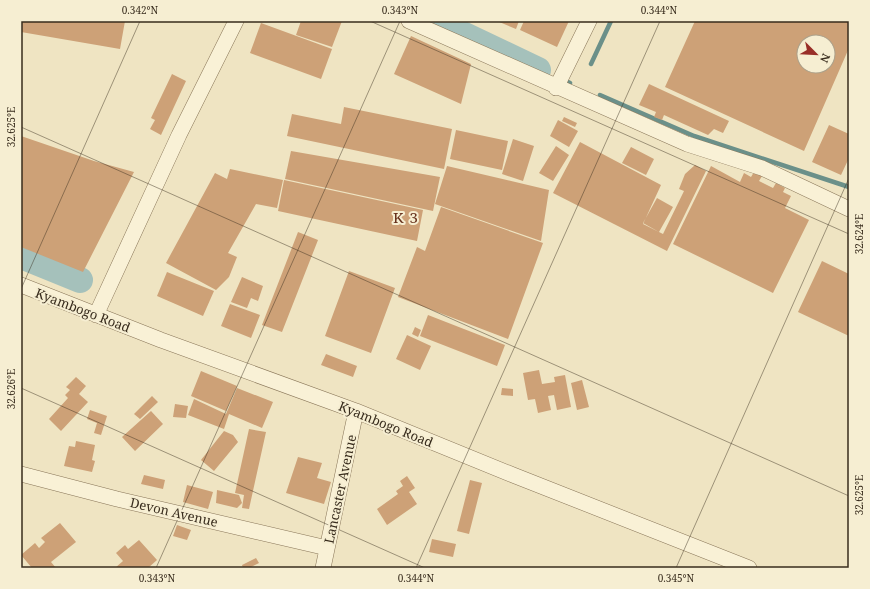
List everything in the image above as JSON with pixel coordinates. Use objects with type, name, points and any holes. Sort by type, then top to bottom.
[{"type":"street","points":[[96,315],[179,135],[236,21]]},
{"type":"street","points":[[409,21],[556,88],[687,144],[762,168],[849,209]]},
{"type":"street","points":[[556,88],[589,21]]},
{"type":"street","name":"Kyambogo Road","points":[[21,285],[96,315],[356,411],[749,568]]},
{"type":"street","name":"Lancaster Avenue","points":[[323,568],[356,411]]},
{"type":"street","name":"Devon Avenue","points":[[21,474],[117,499],[327,548]]},
{"type":"building","points":[[21,21],[125,21],[120,49],[21,32]]},
{"type":"building","points":[[301,21],[342,21],[332,47],[296,35]]},
{"type":"building","points":[[497,21],[519,21],[516,29]]},
{"type":"building","points":[[524,21],[569,21],[557,47],[520,30]]},
{"type":"building","points":[[695,21],[849,21],[849,48],[804,151],[665,87]]},
{"type":"building","points":[[261,23],[332,49],[321,79],[250,53]]},
{"type":"building","points":[[411,36],[471,64],[461,104],[394,74]]},
{"type":"building","points":[[172,74],[186,81],[161,135],[150,129],[155,120],[151,118]]},
{"type":"building","points":[[649,84],[729,121],[723,133],[714,129],[708,135],[664,115],[662,120],[654,117],[656,112],[639,105]]},
{"type":"building","points":[[344,107],[452,129],[444,169],[287,136],[292,114],[341,124]]},
{"type":"building","points":[[564,117],[577,123],[575,127],[562,121]]},
{"type":"building","points":[[558,120],[578,131],[569,147],[550,136]]},
{"type":"building","points":[[829,125],[849,134],[849,158],[841,175],[812,162]]},
{"type":"building","points":[[456,130],[508,141],[502,170],[450,159]]},
{"type":"building","points":[[21,136],[94,161],[134,172],[83,272],[21,247]]},
{"type":"building","points":[[513,139],[534,146],[523,181],[502,174]]},
{"type":"building","points":[[580,142],[661,185],[643,224],[663,234],[684,191],[679,189],[685,174],[695,165],[706,171],[667,251],[553,193]]},
{"type":"building","points":[[556,146],[569,155],[553,181],[539,173]]},
{"type":"building","points":[[631,147],[654,159],[646,175],[622,163]]},
{"type":"building","points":[[291,151],[440,177],[433,211],[285,179]]},
{"type":"building","points":[[447,166],[549,190],[541,241],[435,204]]},
{"type":"building","points":[[711,166],[740,182],[744,173],[751,177],[754,172],[762,176],[759,181],[773,188],[776,183],[785,188],[783,192],[791,196],[785,208],[809,220],[773,293],[673,244]]},
{"type":"building","points":[[230,169],[283,180],[277,208],[256,204],[228,253],[237,257],[229,277],[216,290],[166,263],[215,173],[227,179]]},
{"type":"building","points":[[284,180],[423,210],[417,241],[278,211]]},
{"type":"building","points":[[657,198],[673,207],[659,232],[643,223]]},
{"type":"building","points":[[441,207],[543,243],[508,339],[398,297],[417,247],[425,251]]},
{"type":"building","points":[[298,232],[318,240],[282,332],[262,325]]},
{"type":"building","points":[[822,261],[849,274],[849,336],[798,312]]},
{"type":"building","points":[[349,271],[395,288],[371,353],[325,336]]},
{"type":"building","points":[[167,272],[214,291],[203,316],[157,296]]},
{"type":"building","points":[[242,277],[263,286],[258,301],[251,298],[247,308],[231,302]]},
{"type":"building","points":[[230,304],[260,315],[251,338],[221,326]]},
{"type":"building","points":[[428,315],[505,345],[497,366],[420,336]]},
{"type":"building","points":[[415,327],[421,330],[418,337],[412,334]]},
{"type":"building","points":[[407,335],[431,346],[420,370],[396,359]]},
{"type":"building","points":[[326,354],[357,366],[353,377],[321,365]]},
{"type":"building","points":[[539,370],[542,384],[555,382],[554,377],[565,375],[571,407],[557,410],[554,395],[548,396],[551,410],[538,413],[535,399],[528,400],[523,373]]},
{"type":"building","points":[[201,371],[237,386],[226,411],[191,396]]},
{"type":"building","points":[[76,377],[86,386],[79,394],[88,402],[61,431],[49,419],[68,398],[65,395],[70,390],[66,387]]},
{"type":"building","points":[[582,380],[589,407],[577,410],[571,383]]},
{"type":"building","points":[[237,388],[273,402],[262,428],[229,414],[224,429],[188,415],[194,399],[226,414]]},
{"type":"building","points":[[502,388],[513,389],[513,396],[501,395]]},
{"type":"building","points":[[152,396],[158,402],[140,419],[134,414]]},
{"type":"building","points":[[175,404],[188,406],[186,418],[173,417]]},
{"type":"building","points":[[90,410],[107,416],[101,435],[94,433],[97,423],[87,419]]},
{"type":"building","points":[[151,411],[163,424],[135,451],[122,437]]},
{"type":"building","points":[[249,429],[266,432],[249,509],[242,508],[244,495],[235,493]]},
{"type":"building","points":[[224,431],[233,435],[238,442],[214,471],[201,460]]},
{"type":"building","points":[[76,441],[95,445],[92,460],[95,461],[92,472],[64,466],[69,446],[75,447]]},
{"type":"building","points":[[298,457],[322,463],[317,478],[331,482],[324,504],[286,493]]},
{"type":"building","points":[[144,475],[165,480],[163,489],[141,484]]},
{"type":"building","points":[[407,476],[415,488],[409,492],[417,504],[387,525],[377,509],[398,494],[396,491],[403,486],[400,481]]},
{"type":"building","points":[[470,480],[482,483],[469,534],[457,531]]},
{"type":"building","points":[[187,485],[213,492],[208,509],[183,502]]},
{"type":"building","points":[[217,490],[239,495],[242,503],[237,508],[216,503]]},
{"type":"building","points":[[60,523],[76,542],[51,562],[56,568],[32,568],[21,555],[35,543],[39,548],[45,542],[41,538]]},
{"type":"building","points":[[177,525],[191,530],[187,540],[173,536]]},
{"type":"building","points":[[432,539],[456,544],[453,557],[429,552]]},
{"type":"building","points":[[139,540],[157,560],[148,568],[115,568],[123,561],[116,553],[125,545],[128,549]]},
{"type":"building","points":[[256,558],[259,563],[249,568],[243,568],[242,565]]},
{"type":"waterway","points":[[435,21],[538,70]]},
{"type":"waterway","points":[[591,64],[611,21]]},
{"type":"waterway","points":[[564,80],[570,83]]},
{"type":"waterway","points":[[600,95],[694,136],[849,187]]},
{"type":"waterway","points":[[21,256],[80,280]]},
{"type":"district","name":"K 3","points":[[406,218]]}]
